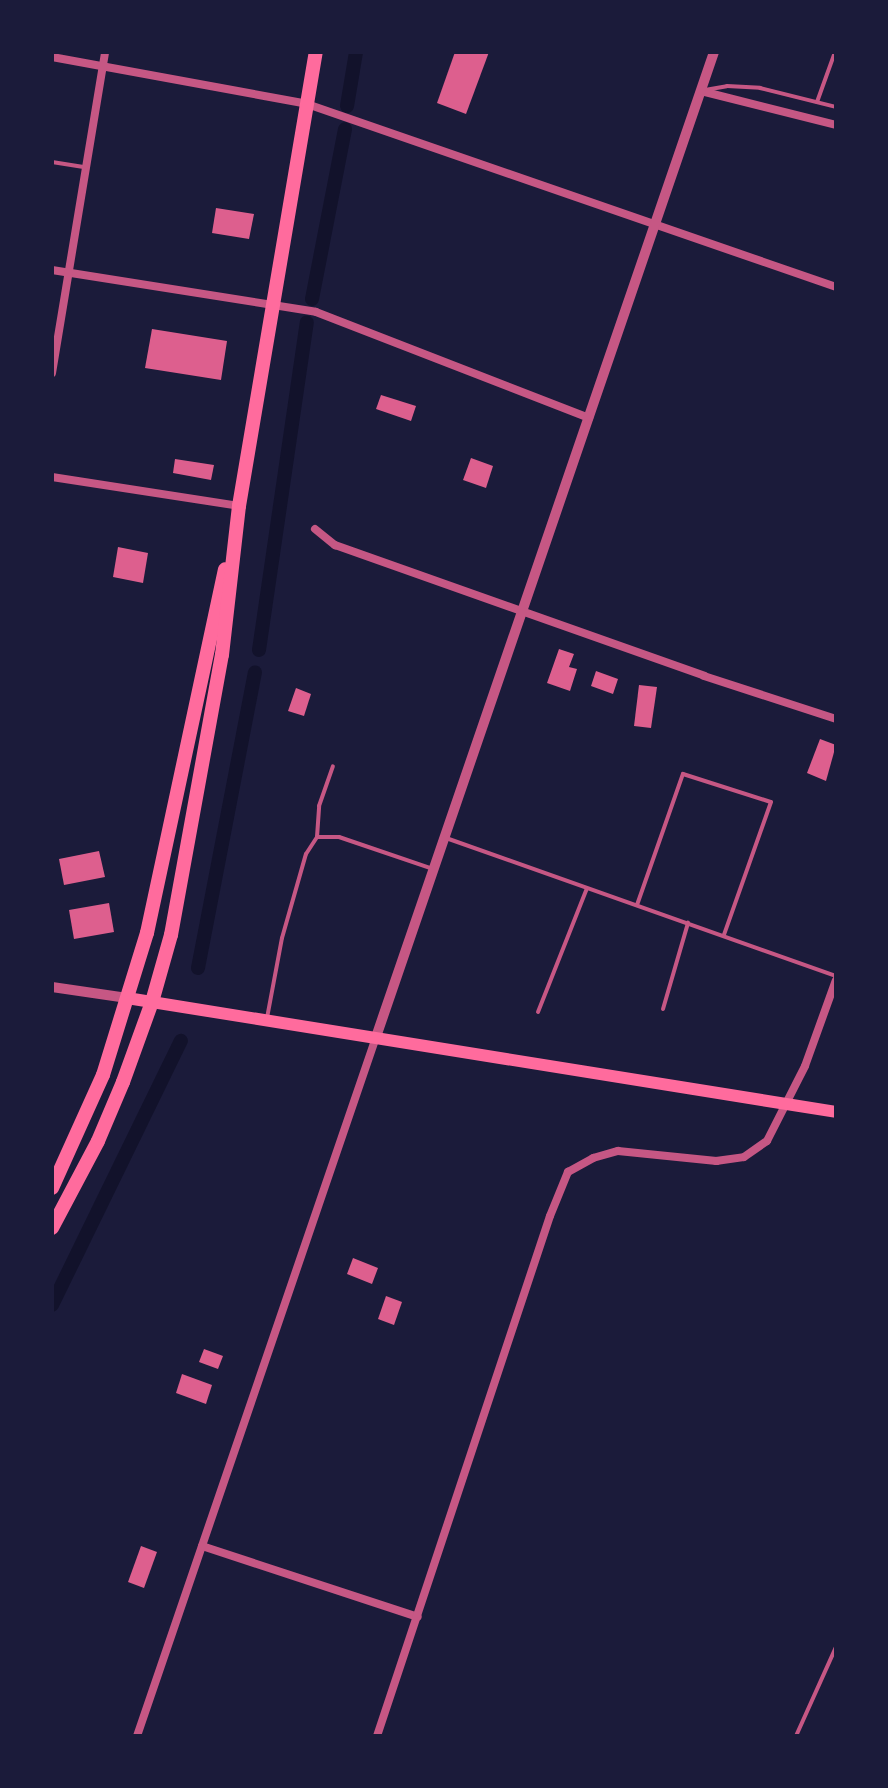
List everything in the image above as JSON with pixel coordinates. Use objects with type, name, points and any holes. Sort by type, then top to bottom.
[{"type":"main road","points":[[52,1228],[98,1141],[152,1002],[171,935],[222,655],[239,506],[316,52]]},
{"type":"main road","points":[[52,1188],[103,1075],[127,998],[166,855],[205,653],[239,506]]},
{"type":"main road","points":[[127,998],[836,1112]]},
{"type":"street","points":[[52,373],[105,52]]},
{"type":"street","points":[[137,1736],[714,52]]},
{"type":"street","points":[[52,57],[307,104],[836,287]]},
{"type":"street","points":[[701,91],[836,125]]},
{"type":"street","points":[[52,270],[316,312],[589,418]]},
{"type":"street","points":[[52,477],[239,506]]},
{"type":"street","points":[[315,529],[335,545],[704,676],[836,719]]},
{"type":"street","points":[[377,1736],[550,1216],[568,1172],[593,1158],[618,1151],[716,1161],[744,1157],[767,1141],[805,1066],[836,978]]},
{"type":"street","points":[[52,987],[127,998]]},
{"type":"street","points":[[202,1546],[418,1617]]},
{"type":"lane","points":[[817,102],[835,52]]},
{"type":"lane","points":[[701,91],[727,86],[760,88],[836,107]]},
{"type":"lane","points":[[52,162],[86,168]]},
{"type":"lane","points":[[267,1020],[282,938],[306,854],[317,837],[319,806],[333,766]]},
{"type":"lane","points":[[637,905],[683,774],[771,802],[724,935]]},
{"type":"lane","points":[[317,837],[339,837],[433,869]]},
{"type":"lane","points":[[444,838],[724,935],[836,978]]},
{"type":"lane","points":[[538,1012],[587,888]]},
{"type":"lane","points":[[663,1009],[688,923]]},
{"type":"lane","points":[[796,1736],[836,1647]]},
{"type":"building","points":[[455,52],[489,52],[466,114],[437,103]]},
{"type":"building","points":[[216,208],[254,214],[249,239],[212,233]]},
{"type":"building","points":[[152,329],[227,341],[221,380],[145,368]]},
{"type":"building","points":[[381,395],[416,406],[411,421],[376,409]]},
{"type":"building","points":[[471,458],[493,466],[486,488],[463,480]]},
{"type":"building","points":[[175,459],[214,465],[211,480],[173,473]]},
{"type":"building","points":[[118,547],[148,553],[143,583],[113,577]]},
{"type":"building","points":[[559,649],[574,654],[569,667],[577,669],[570,691],[547,683]]},
{"type":"building","points":[[596,671],[618,679],[613,694],[591,686]]},
{"type":"building","points":[[639,685],[657,687],[651,728],[634,726]]},
{"type":"building","points":[[296,688],[311,694],[304,716],[288,711]]},
{"type":"building","points":[[820,739],[836,745],[826,781],[807,773]]},
{"type":"building","points":[[99,851],[105,877],[64,885],[59,859]]},
{"type":"building","points":[[109,903],[114,932],[74,939],[69,910]]},
{"type":"building","points":[[353,1258],[378,1268],[372,1284],[347,1274]]},
{"type":"building","points":[[386,1296],[402,1302],[394,1325],[378,1319]]},
{"type":"building","points":[[204,1349],[223,1356],[218,1369],[199,1362]]},
{"type":"building","points":[[182,1374],[212,1385],[206,1404],[176,1393]]},
{"type":"building","points":[[141,1546],[157,1552],[144,1588],[128,1582]]},
{"type":"waterway","points":[[347,106],[356,52]]},
{"type":"waterway","points":[[312,299],[345,129]]},
{"type":"waterway","points":[[259,650],[307,322]]},
{"type":"waterway","points":[[198,968],[255,672]]},
{"type":"waterway","points":[[52,1305],[181,1041]]}]
